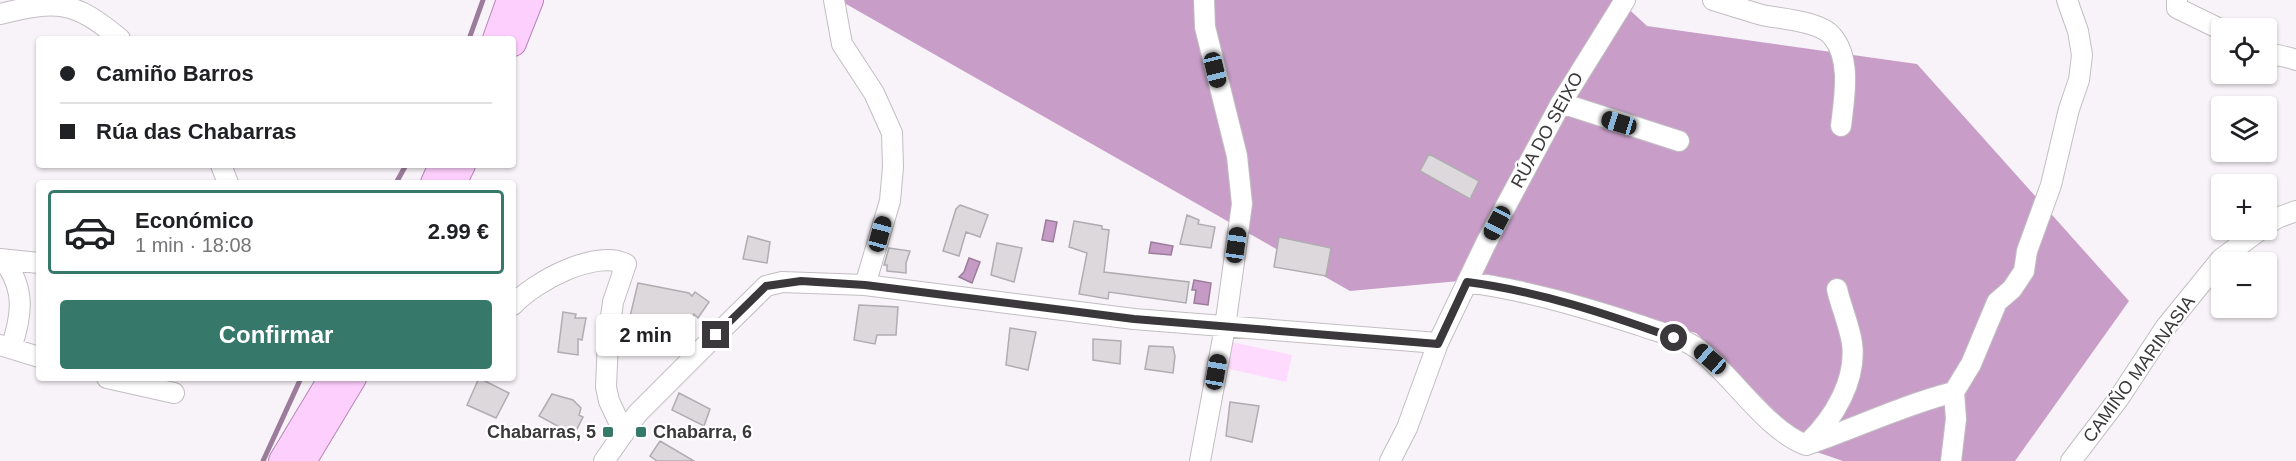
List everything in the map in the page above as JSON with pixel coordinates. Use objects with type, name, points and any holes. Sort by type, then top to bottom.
[{"type":"main road","points":[[496,36],[510,0]]},
{"type":"main road","points":[[516,36],[530,0]]},
{"type":"main road","points":[[282,461],[330,381]]},
{"type":"main road","points":[[303,461],[351,381]]},
{"type":"street","points":[[834,0],[842,44],[874,93],[892,133],[893,167],[890,201],[865,285]]},
{"type":"street","points":[[1200,461],[1225,327],[1242,204],[1237,156],[1204,27],[1204,0]]},
{"type":"street","name":"RÚA DO SEIXO","points":[[1390,461],[1407,428],[1438,344],[1467,282],[1561,103],[1625,0]]},
{"type":"street","points":[[1713,0],[1815,26],[1831,34],[1840,50],[1843,65],[1844,96],[1841,126]]},
{"type":"street","points":[[1951,461],[1956,419],[1954,392],[1971,364],[1997,302],[2012,289],[2024,271],[2027,250],[2050,185],[2069,109],[2079,80],[2082,54],[2078,31],[2067,0]]},
{"type":"street","points":[[2177,0],[2177,8],[2211,25]]},
{"type":"street","points":[[0,14],[34,6],[66,5],[80,10],[116,36]]},
{"type":"street","points":[[2277,57],[2288,56],[2296,60]]},
{"type":"street","points":[[1561,103],[1679,141]]},
{"type":"street","points":[[2277,218],[2296,211]]},
{"type":"street","name":"CAMIÑO MARINASIA","points":[[2071,461],[2119,398],[2165,328],[2221,259],[2247,240]]},
{"type":"street","points":[[516,302],[537,284],[555,274],[601,260],[616,259],[626,264],[613,302],[608,340],[606,387],[609,401],[624,433]]},
{"type":"street","points":[[2,260],[36,262]]},
{"type":"street","points":[[2,260],[13,271],[20,290],[19,326],[6,347],[36,356]]},
{"type":"street","points":[[604,461],[645,406],[766,286],[801,281],[865,285],[1134,319],[1438,344]]},
{"type":"street","points":[[1467,282],[1526,292],[1606,315],[1696,347],[1724,371],[1742,393],[1782,432],[1807,453]]},
{"type":"street","points":[[1807,453],[1840,400],[1852,364],[1852,341],[1837,289]]},
{"type":"street","points":[[120,381],[174,393]]},
{"type":"street","points":[[1807,453],[1841,433],[1927,399],[1954,392]]},
{"type":"shaded area","points":[[839,0],[1619,0],[1647,26],[1917,64],[2129,301],[2015,461],[1843,461],[1805,448],[1794,430],[1696,333],[1481,279],[1350,291]]},
{"type":"shaded area","points":[[1046,220],[1057,222],[1053,242],[1042,240]]},
{"type":"shaded area","points":[[1151,242],[1173,246],[1171,255],[1149,253]]},
{"type":"shaded area","points":[[969,258],[980,262],[972,283],[959,277],[964,272]]},
{"type":"shaded area","points":[[1194,280],[1211,283],[1208,305],[1194,303],[1196,290],[1192,290]]},
{"type":"shaded area","points":[[1231,342],[1292,355],[1286,382],[1225,368]]},
{"type":"building","points":[[1429,154],[1479,181],[1470,199],[1420,171]]},
{"type":"building","points":[[960,205],[988,215],[980,237],[966,232],[959,256],[943,251],[956,209]]},
{"type":"building","points":[[1187,215],[1199,220],[1198,224],[1215,227],[1211,248],[1180,244]]},
{"type":"building","points":[[1074,221],[1102,226],[1102,229],[1109,230],[1104,272],[1189,282],[1186,303],[1109,292],[1108,299],[1079,294],[1087,253],[1069,247]]},
{"type":"building","points":[[748,236],[770,242],[767,263],[743,259]]},
{"type":"building","points":[[1279,237],[1331,248],[1326,276],[1274,267]]},
{"type":"building","points":[[997,243],[1022,248],[1014,282],[991,275]]},
{"type":"building","points":[[889,248],[910,251],[906,273],[887,271],[887,265],[884,265]]},
{"type":"building","points":[[638,283],[689,293],[692,296],[695,292],[709,302],[698,318],[694,314],[688,328],[681,325],[673,341],[645,323],[640,331],[627,329]]},
{"type":"building","points":[[859,305],[898,307],[896,335],[877,335],[875,344],[854,340]]},
{"type":"building","points":[[563,312],[576,314],[575,318],[586,318],[582,340],[578,339],[578,355],[558,352]]},
{"type":"building","points":[[1010,328],[1036,332],[1028,370],[1006,365]]},
{"type":"building","points":[[1093,339],[1121,341],[1120,364],[1093,360]]},
{"type":"building","points":[[1149,346],[1173,347],[1175,356],[1173,373],[1145,369]]},
{"type":"building","points":[[478,381],[485,381],[509,393],[496,418],[467,405]]},
{"type":"building","points":[[679,393],[710,409],[704,426],[672,410]]},
{"type":"building","points":[[552,394],[573,400],[581,408],[579,415],[583,417],[574,435],[539,416]]},
{"type":"building","points":[[1230,402],[1259,406],[1252,442],[1226,436]]},
{"type":"building","points":[[660,441],[694,461],[657,461],[650,456]]},
{"type":"waterway","points":[[470,36],[483,0]]},
{"type":"waterway","points":[[398,180],[404,168]]},
{"type":"waterway","points":[[263,461],[300,381]]},
{"type":"place","name":"Chabarras, 5","points":[[608,432]]},
{"type":"place","name":"Chabarra, 6","points":[[641,432]]},
{"type":"route","points":[[716,335],[766,286],[801,281],[865,285],[1134,319],[1438,344],[1467,282],[1526,292],[1674,338]]}]
